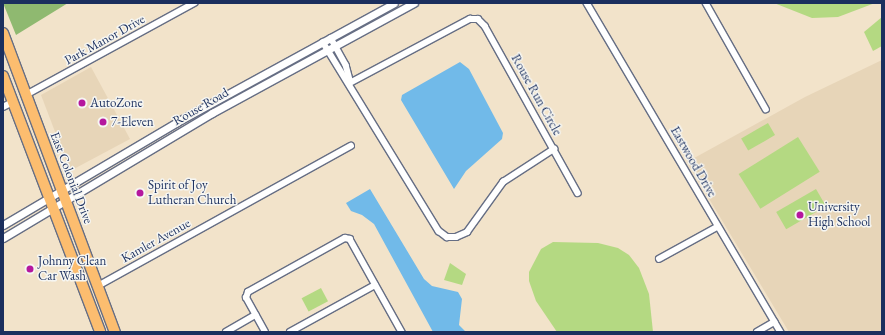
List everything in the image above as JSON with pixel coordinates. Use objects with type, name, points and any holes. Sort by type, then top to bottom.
[{"type":"highway","name":"East Colonial Drive","points":[[3,33],[115,332]]},
{"type":"highway","points":[[3,76],[8,97],[49,198],[100,332]]},
{"type":"street","name":"Park Manor Drive","points":[[26,95],[194,3]]},
{"type":"street","name":"Rouse Road","points":[[3,224],[62,191],[177,122],[394,3]]},
{"type":"street","name":"Rouse Road","points":[[3,238],[212,114],[414,3]]},
{"type":"street","name":"Eastwood Drive","points":[[587,3],[717,227],[781,332]]},
{"type":"street","points":[[706,3],[766,109]]},
{"type":"street","name":"Rouse Run Circle","points":[[324,42],[439,231],[447,237],[456,237],[467,232],[503,182],[554,149],[485,26],[478,20],[470,19],[350,83]]},
{"type":"street","name":"Rouse Run Circle","points":[[331,38],[346,65],[350,83]]},
{"type":"street","points":[[340,68],[346,65]]},
{"type":"street","points":[[3,107],[8,97]]},
{"type":"street","name":"Kamler Avenue","points":[[98,286],[351,146]]},
{"type":"street","points":[[554,149],[578,193]]},
{"type":"street","points":[[659,259],[717,227]]},
{"type":"street","points":[[265,332],[246,298],[248,292],[345,238],[350,239],[402,332]]},
{"type":"street","points":[[290,332],[375,285]]},
{"type":"street","points":[[226,332],[256,315]]},
{"type":"street","points":[[757,332],[774,322]]},
{"type":"shaded area","name":"University High School","points":[[882,60],[882,332],[789,332],[687,162],[805,97]]},
{"type":"shaded area","points":[[91,67],[130,139],[70,171],[41,95]]},
{"type":"green space","points":[[3,3],[68,3],[16,35]]},
{"type":"green space","points":[[774,3],[875,3],[838,17],[812,18]]},
{"type":"green space","points":[[882,17],[882,46],[873,51],[864,32]]},
{"type":"green space","points":[[768,123],[775,135],[748,151],[741,138]]},
{"type":"green space","points":[[798,137],[820,172],[760,209],[739,174]]},
{"type":"green space","points":[[816,189],[826,206],[786,229],[776,212]]},
{"type":"green space","points":[[553,242],[598,243],[618,248],[629,255],[639,268],[649,294],[653,332],[557,332],[536,301],[529,281],[529,272],[541,249]]},
{"type":"green space","points":[[450,263],[466,274],[462,285],[444,280]]},
{"type":"green space","points":[[321,288],[328,301],[309,312],[302,298]]},
{"type":"water","points":[[460,62],[469,69],[503,133],[502,139],[466,171],[454,189],[401,100],[402,95]]},
{"type":"water","points":[[370,189],[424,279],[432,286],[458,292],[462,299],[459,325],[466,332],[433,332],[374,224],[362,215],[351,211],[346,203]]},
{"type":"place","name":"AutoZone","points":[[82,103]]},
{"type":"place","name":"7-Eleven","points":[[103,122]]},
{"type":"place","name":"Spirit of Joy Lutheran Church","points":[[140,193]]},
{"type":"place","name":"University High School","points":[[800,215]]},
{"type":"place","name":"Johnny Clean Car Wash","points":[[30,269]]}]
